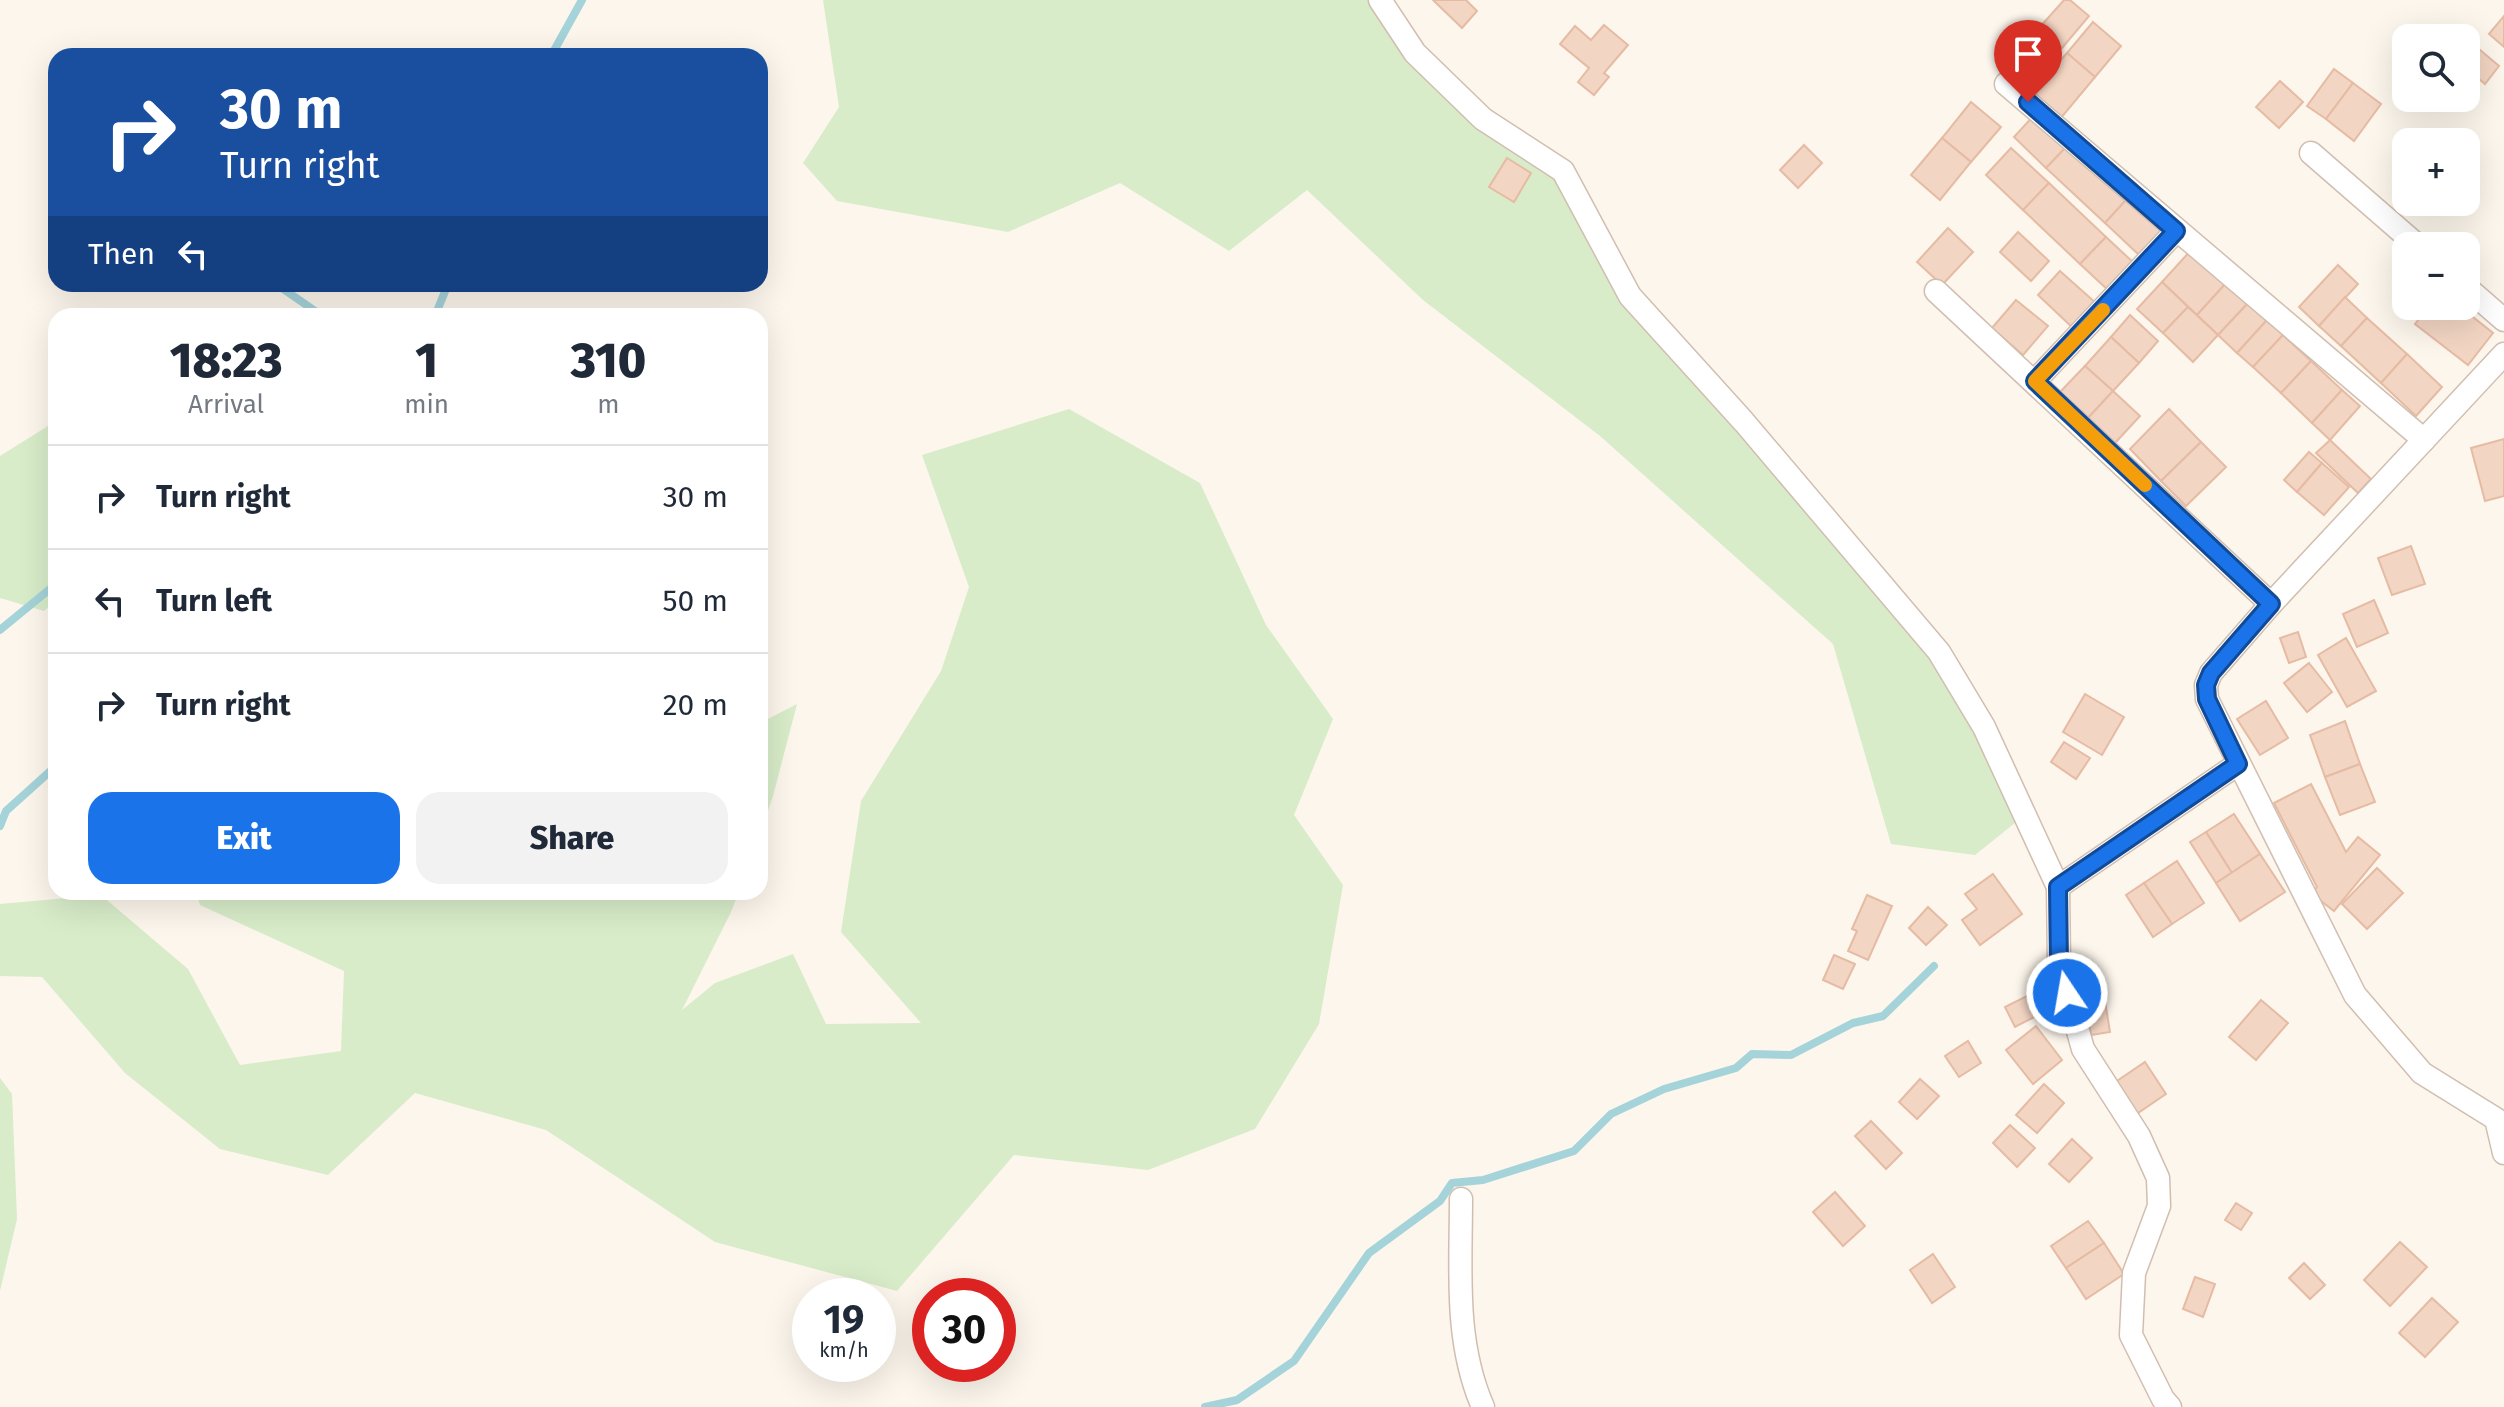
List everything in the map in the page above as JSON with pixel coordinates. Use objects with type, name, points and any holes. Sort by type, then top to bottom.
[{"type":"street","points":[[1380,0],[1415,53],[1483,119],[1563,171],[1630,296],[1744,422],[1939,652],[1984,727],[2058,887],[2059,964],[2083,1049],[2139,1136],[2158,1178],[2159,1206],[2134,1273],[2131,1335],[2170,1407]]},
{"type":"street","points":[[2006,84],[2424,440]]},
{"type":"street","points":[[2311,153],[2402,232]]},
{"type":"street","points":[[2035,381],[2176,231]]},
{"type":"street","points":[[1936,291],[2271,604]]},
{"type":"street","points":[[2480,299],[2504,320]]},
{"type":"street","points":[[2501,364],[2424,440],[2271,604],[2211,673],[2206,685],[2207,699],[2238,764],[2355,995],[2422,1073],[2500,1118],[2504,1153]]},
{"type":"street","points":[[2058,887],[2238,764]]},
{"type":"street","points":[[1461,1199],[1460,1301],[1465,1354],[1483,1407]]},
{"type":"green space","points":[[823,0],[1380,0],[1415,53],[1563,171],[1630,296],[1939,652],[2025,815],[1975,855],[1891,844],[1833,644],[1600,436],[1423,300],[1307,190],[1229,251],[1120,183],[1008,232],[837,201],[803,163],[839,107]]},
{"type":"green space","points":[[1069,409],[1200,483],[1266,625],[1333,719],[1294,815],[1343,885],[1319,1024],[1255,1129],[1148,1170],[1014,1155],[897,1291],[896,1278],[849,1278],[715,1242],[546,1130],[415,1093],[328,1175],[220,1149],[125,1073],[42,977],[0,976],[0,904],[48,900],[107,900],[188,969],[240,1065],[341,1051],[344,971],[200,905],[198,900],[736,900],[682,1010],[715,983],[793,954],[826,1024],[921,1023],[841,932],[861,801],[941,671],[969,587],[922,455]]},
{"type":"green space","points":[[48,426],[48,607],[44,611],[0,598],[0,456]]},
{"type":"green space","points":[[797,704],[768,810],[768,719]]},
{"type":"green space","points":[[0,1078],[12,1094],[17,1219],[0,1291]]},
{"type":"building","points":[[1433,0],[1466,0],[1477,11],[1462,28]]},
{"type":"building","points":[[2064,0],[2070,0],[2089,16],[2062,48],[2039,28]]},
{"type":"building","points":[[2504,16],[2504,47],[2489,34]]},
{"type":"building","points":[[2093,22],[2121,46],[2095,77],[2067,53]]},
{"type":"building","points":[[1604,25],[1628,45],[1604,73],[1609,77],[1594,95],[1578,82],[1589,68],[1560,44],[1575,26],[1591,40]]},
{"type":"building","points":[[2037,45],[2058,63],[2067,53],[2095,77],[2060,119],[2010,77]]},
{"type":"building","points":[[2480,50],[2499,66],[2485,84],[2480,80]]},
{"type":"building","points":[[2334,69],[2353,83],[2326,119],[2307,106]]},
{"type":"building","points":[[2280,81],[2303,102],[2279,128],[2256,107]]},
{"type":"building","points":[[2353,83],[2381,104],[2354,141],[2326,119]]},
{"type":"building","points":[[1971,102],[2001,127],[1971,162],[1942,138]]},
{"type":"building","points":[[2036,113],[2069,144],[2046,168],[2014,137]]},
{"type":"building","points":[[1942,138],[1971,162],[1940,200],[1911,175]]},
{"type":"building","points":[[2069,144],[2127,199],[2105,223],[2046,168]]},
{"type":"building","points":[[1804,145],[1822,163],[1798,188],[1780,170]]},
{"type":"building","points":[[2011,148],[2049,183],[2023,210],[1986,175]]},
{"type":"building","points":[[1507,158],[1531,173],[1514,202],[1489,187]]},
{"type":"building","points":[[2049,183],[2106,237],[2080,264],[2023,210]]},
{"type":"building","points":[[2127,199],[2161,231],[2139,255],[2105,223]]},
{"type":"building","points":[[1948,228],[1973,252],[1942,285],[1917,262]]},
{"type":"building","points":[[2018,232],[2049,261],[2031,281],[2000,252]]},
{"type":"building","points":[[2106,237],[2135,264],[2109,291],[2080,264]]},
{"type":"building","points":[[2192,249],[2227,282],[2197,315],[2162,282]]},
{"type":"building","points":[[2338,265],[2358,284],[2319,326],[2299,307]]},
{"type":"building","points":[[2060,271],[2097,304],[2074,329],[2038,295]]},
{"type":"building","points":[[2162,282],[2188,307],[2163,333],[2137,309]]},
{"type":"building","points":[[2227,282],[2249,302],[2218,335],[2197,315]]},
{"type":"building","points":[[2345,297],[2367,318],[2341,346],[2319,326]]},
{"type":"building","points":[[2016,300],[2048,326],[2023,355],[1992,328]]},
{"type":"building","points":[[2249,302],[2267,320],[2237,353],[2218,335]]},
{"type":"building","points":[[2188,307],[2218,335],[2193,362],[2163,333]]},
{"type":"building","points":[[2130,315],[2158,341],[2139,363],[2111,337]]},
{"type":"building","points":[[2367,318],[2407,354],[2381,383],[2341,346]]},
{"type":"building","points":[[2267,320],[2283,335],[2253,367],[2237,353]]},
{"type":"building","points":[[2418,320],[2477,320],[2493,333],[2468,365],[2415,324]]},
{"type":"building","points":[[2283,335],[2311,361],[2281,393],[2253,367]]},
{"type":"building","points":[[2111,337],[2139,363],[2113,391],[2085,366]]},
{"type":"building","points":[[2407,354],[2442,387],[2416,416],[2381,383]]},
{"type":"building","points":[[2311,361],[2342,390],[2312,423],[2281,393]]},
{"type":"building","points":[[2085,366],[2113,391],[2088,418],[2060,392]]},
{"type":"building","points":[[2342,390],[2360,406],[2330,440],[2312,423]]},
{"type":"building","points":[[2113,391],[2140,416],[2115,443],[2088,418]]},
{"type":"building","points":[[2169,409],[2201,442],[2161,481],[2130,449]]},
{"type":"building","points":[[2504,439],[2504,496],[2485,501],[2471,448]]},
{"type":"building","points":[[2330,440],[2371,479],[2358,493],[2316,453]]},
{"type":"building","points":[[2201,442],[2226,467],[2186,506],[2161,481]]},
{"type":"building","points":[[2309,452],[2322,463],[2297,492],[2284,480]]},
{"type":"building","points":[[2322,463],[2349,487],[2324,515],[2297,492]]},
{"type":"building","points":[[2411,546],[2425,584],[2392,595],[2378,558]]},
{"type":"building","points":[[2374,600],[2388,633],[2357,647],[2343,614]]},
{"type":"building","points":[[2298,632],[2306,657],[2289,663],[2280,638]]},
{"type":"building","points":[[2346,638],[2376,691],[2347,707],[2318,655]]},
{"type":"building","points":[[2309,663],[2332,692],[2307,712],[2284,683]]},
{"type":"building","points":[[2085,694],[2124,717],[2102,755],[2063,732]]},
{"type":"building","points":[[2266,701],[2288,738],[2260,755],[2237,719]]},
{"type":"building","points":[[2345,721],[2360,764],[2325,777],[2310,735]]},
{"type":"building","points":[[2064,742],[2090,758],[2076,779],[2051,762]]},
{"type":"building","points":[[2360,764],[2375,802],[2340,815],[2325,777]]},
{"type":"building","points":[[2311,784],[2346,852],[2358,837],[2380,855],[2334,911],[2312,894],[2317,887],[2274,803]]},
{"type":"building","points":[[2234,814],[2260,854],[2232,873],[2206,832]]},
{"type":"building","points":[[2206,832],[2232,873],[2216,883],[2190,842]]},
{"type":"building","points":[[2260,854],[2285,892],[2240,921],[2216,883]]},
{"type":"building","points":[[2177,861],[2204,903],[2172,924],[2144,883]]},
{"type":"building","points":[[2377,868],[2403,893],[2367,929],[2342,904]]},
{"type":"building","points":[[1993,874],[2022,914],[1980,945],[1962,920],[1977,909],[1965,894]]},
{"type":"building","points":[[2144,883],[2172,924],[2153,937],[2126,895]]},
{"type":"building","points":[[1867,895],[1892,906],[1868,960],[1848,951],[1857,931],[1852,929]]},
{"type":"building","points":[[1928,907],[1947,925],[1926,945],[1909,928]]},
{"type":"building","points":[[1834,955],[1855,964],[1843,989],[1823,980]]},
{"type":"building","points":[[2103,989],[2110,1032],[2091,1035],[2085,992]]},
{"type":"building","points":[[2035,992],[2044,1012],[2015,1027],[2005,1007]]},
{"type":"building","points":[[2261,1000],[2288,1023],[2256,1060],[2229,1037]]},
{"type":"building","points":[[2036,1026],[2062,1060],[2033,1084],[2006,1050]]},
{"type":"building","points":[[1968,1041],[1981,1063],[1959,1077],[1945,1056]]},
{"type":"building","points":[[2145,1062],[2166,1094],[2135,1115],[2114,1083]]},
{"type":"building","points":[[1920,1079],[1939,1096],[1917,1119],[1899,1102]]},
{"type":"building","points":[[2044,1084],[2064,1103],[2037,1133],[2016,1115]]},
{"type":"building","points":[[1871,1121],[1902,1153],[1886,1169],[1855,1136]]},
{"type":"building","points":[[2010,1125],[2035,1148],[2017,1167],[1993,1143]]},
{"type":"building","points":[[2072,1139],[2092,1158],[2069,1182],[2049,1164]]},
{"type":"building","points":[[1835,1192],[1865,1226],[1843,1246],[1813,1212]]},
{"type":"building","points":[[2236,1203],[2252,1213],[2241,1230],[2225,1220]]},
{"type":"building","points":[[2088,1221],[2104,1243],[2066,1268],[2051,1246]]},
{"type":"building","points":[[2400,1242],[2427,1267],[2390,1306],[2364,1280]]},
{"type":"building","points":[[2104,1243],[2124,1274],[2086,1299],[2066,1268]]},
{"type":"building","points":[[1933,1254],[1955,1287],[1932,1303],[1910,1270]]},
{"type":"building","points":[[2304,1263],[2325,1285],[2310,1299],[2289,1278]]},
{"type":"building","points":[[2195,1277],[2215,1284],[2203,1317],[2183,1309]]},
{"type":"building","points":[[2432,1298],[2458,1322],[2425,1357],[2399,1333]]},
{"type":"waterway","points":[[555,48],[582,0]]},
{"type":"waterway","points":[[288,292],[311,308]]},
{"type":"waterway","points":[[438,308],[445,292]]},
{"type":"waterway","points":[[0,630],[48,591]]},
{"type":"waterway","points":[[0,826],[6,811],[48,773]]},
{"type":"waterway","points":[[1205,1407],[1237,1400],[1294,1361],[1369,1253],[1440,1201],[1452,1183],[1483,1180],[1574,1151],[1611,1114],[1664,1089],[1736,1068],[1752,1054],[1791,1055],[1853,1023],[1883,1016],[1934,966]]},
{"type":"slow traffic","points":[[2103,310],[2035,381],[2145,485]]},
{"type":"route","points":[[2028,102],[2176,231],[2035,381],[2271,604],[2211,673],[2206,685],[2207,699],[2238,764],[2058,887],[2059,964],[2067,993]]}]
